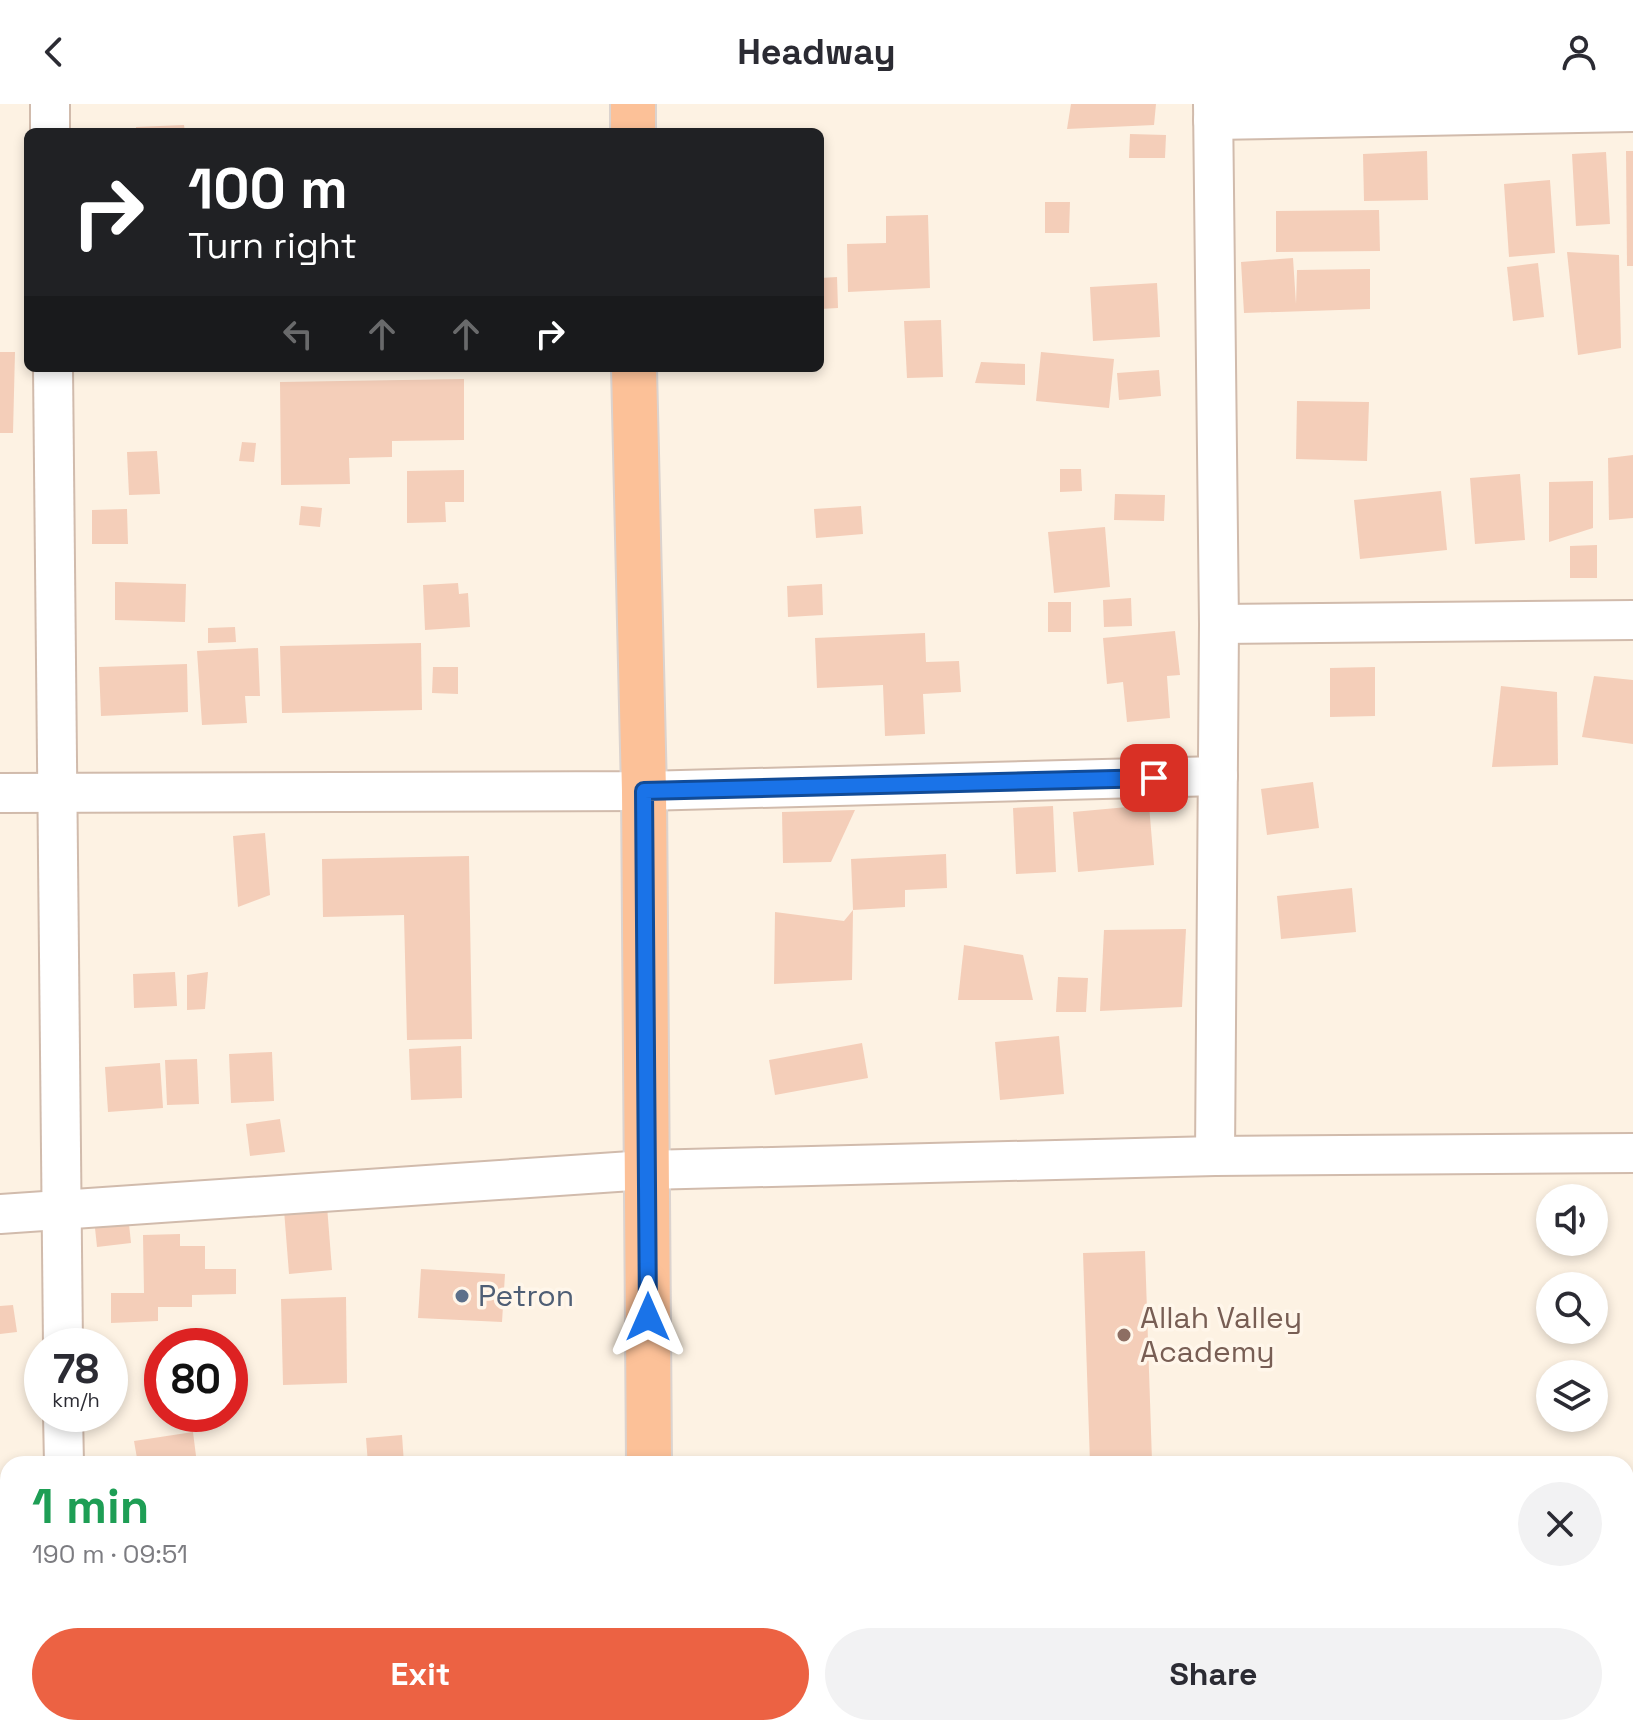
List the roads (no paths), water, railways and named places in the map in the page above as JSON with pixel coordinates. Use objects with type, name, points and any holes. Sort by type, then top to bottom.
[{"type":"highway","points":[[633,104],[633,128]]},
{"type":"highway","points":[[634,372],[644,791],[649,1456]]},
{"type":"street","points":[[50,104],[50,128]]},
{"type":"street","points":[[1215,1156],[1219,624],[1213,112],[1633,112]]},
{"type":"street","points":[[53,372],[60,792],[63,1328]]},
{"type":"street","points":[[1219,624],[1633,620]]},
{"type":"street","points":[[0,793],[644,791],[1218,776]]},
{"type":"street","points":[[0,1214],[646,1170],[1215,1156],[1633,1153]]},
{"type":"street","points":[[63,1432],[64,1456]]},
{"type":"place","name":"Petron","points":[[462,1296]]},
{"type":"place","name":"Allah Valley Academy","points":[[1124,1335]]}]
